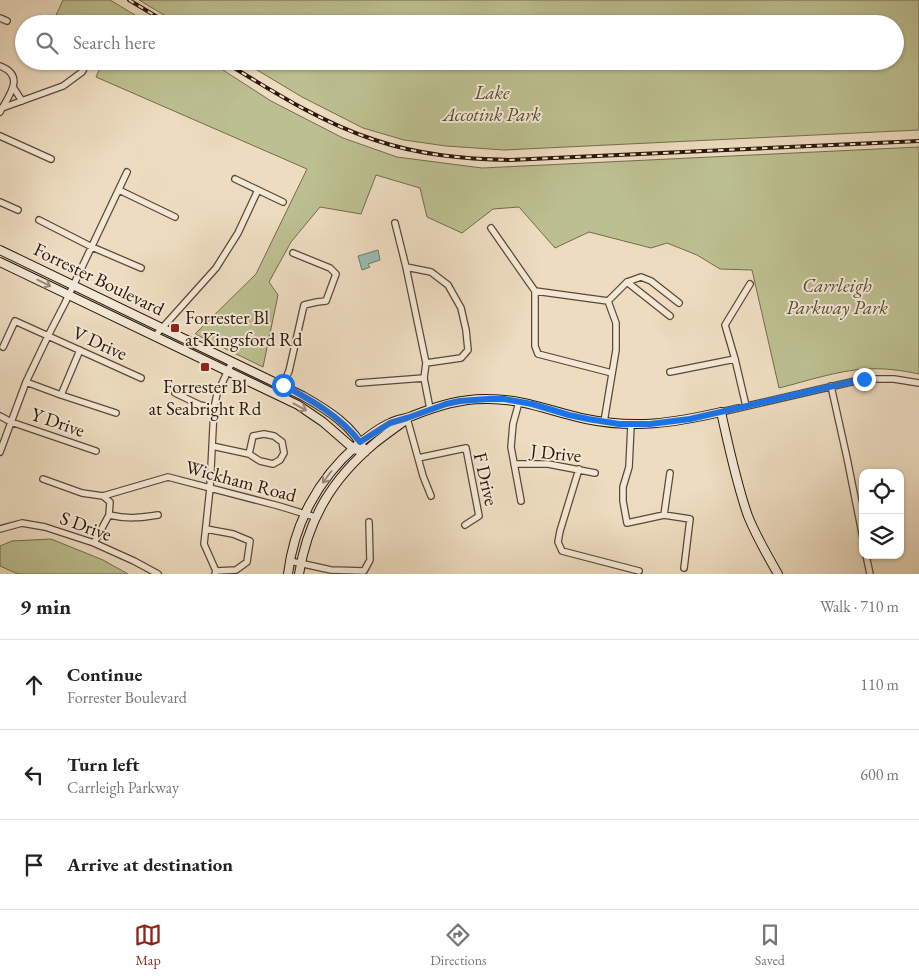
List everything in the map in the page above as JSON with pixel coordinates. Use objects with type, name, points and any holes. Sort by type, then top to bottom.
[{"type":"street","points":[[0,18],[7,21]]},
{"type":"street","points":[[0,66],[13,73],[14,79],[13,87],[1,110]]},
{"type":"street","points":[[1,110],[63,86],[83,70]]},
{"type":"street","points":[[13,87],[22,101]]},
{"type":"street","points":[[0,136],[51,159]]},
{"type":"street","points":[[0,452],[26,382],[127,172]]},
{"type":"street","points":[[235,179],[283,202]]},
{"type":"street","points":[[119,190],[175,217]]},
{"type":"street","points":[[155,336],[216,268],[238,233],[258,190]]},
{"type":"street","points":[[0,202],[18,210]]},
{"type":"street","points":[[39,220],[92,247],[141,268]]},
{"type":"street","points":[[395,223],[426,363],[424,378],[430,409]]},
{"type":"street","points":[[491,228],[535,291],[535,346],[538,354],[612,372]]},
{"type":"street","points":[[1,264],[3,252]]},
{"type":"street","name":"Forrester Boulevard","points":[[3,252],[283,385],[316,403],[351,431],[360,442],[364,452]]},
{"type":"street","points":[[278,395],[289,371],[304,305],[326,302],[336,274],[330,268],[293,253]]},
{"type":"street","name":"Forrester Boulevard","points":[[1,264],[278,395],[310,412],[354,448],[364,452]]},
{"type":"street","points":[[406,266],[431,272],[448,285],[461,308],[466,330],[468,350],[461,358],[426,363]]},
{"type":"street","points":[[608,301],[627,282],[641,277],[651,281],[679,303]]},
{"type":"street","points":[[627,282],[670,316]]},
{"type":"street","points":[[746,406],[725,325],[750,284]]},
{"type":"street","points":[[535,291],[608,301]]},
{"type":"street","points":[[604,422],[616,350],[616,323],[608,301]]},
{"type":"street","name":"V Drive","points":[[4,347],[15,321],[141,378]]},
{"type":"street","points":[[61,395],[80,350]]},
{"type":"street","points":[[670,372],[735,359]]},
{"type":"street","points":[[206,529],[233,534],[250,541],[247,562],[236,570],[216,573],[204,544],[210,488],[214,408],[217,394],[232,362]]},
{"type":"street","points":[[359,383],[424,378]]},
{"type":"street","points":[[288,574],[298,529],[319,487],[337,464],[360,442],[390,423],[446,404],[474,399],[504,399],[532,404],[569,415],[631,425],[690,419],[854,381],[878,378],[919,383]]},
{"type":"street","points":[[26,382],[116,413]]},
{"type":"street","points":[[831,386],[859,518]]},
{"type":"street","points":[[175,393],[200,405],[214,408]]},
{"type":"street","points":[[519,402],[511,447],[521,501]]},
{"type":"street","points":[[721,412],[733,466],[748,515],[778,574]]},
{"type":"street","name":"Y Drive","points":[[0,416],[11,422],[96,451]]},
{"type":"street","points":[[299,574],[307,539],[315,517],[328,493],[364,452],[407,418]]},
{"type":"street","points":[[407,418],[431,496]]},
{"type":"street","points":[[631,425],[629,467],[623,487],[626,523],[664,515],[690,519],[684,568]]},
{"type":"street","points":[[212,446],[249,454],[260,461],[273,464],[280,460],[284,453],[282,442],[274,436],[264,434],[253,436],[249,454]]},
{"type":"street","name":"F Drive","points":[[418,458],[466,448],[480,516],[465,525]]},
{"type":"street","name":"J Drive","points":[[514,464],[548,464],[595,473]]},
{"type":"street","points":[[579,469],[560,531],[558,542],[562,551],[639,571]]},
{"type":"street","points":[[664,515],[670,473]]},
{"type":"street","name":"Wickham Road","points":[[43,478],[82,493],[103,496],[168,476],[315,517]]},
{"type":"street","points":[[94,543],[109,515],[110,502],[103,496]]},
{"type":"street","points":[[109,515],[122,518],[158,515]]},
{"type":"street","points":[[290,561],[331,570],[364,571],[370,560],[368,522]]},
{"type":"street","name":"S Drive","points":[[0,529],[22,523],[45,527],[94,543],[158,574]]},
{"type":"street","points":[[867,559],[870,574]]},
{"type":"green space","points":[[63,0],[110,0],[135,15],[56,15]]},
{"type":"green space","name":"Lake Accotink Park","points":[[139,0],[919,0],[919,130],[504,150],[446,146],[404,140],[363,128],[302,97],[257,70],[904,70],[904,15],[164,15]]},
{"type":"green space","name":"Carrleigh Parkway Park","points":[[99,70],[223,70],[271,101],[343,138],[397,157],[482,168],[919,147],[919,374],[878,369],[854,370],[779,388],[752,270],[720,269],[697,255],[667,243],[651,248],[589,232],[555,248],[519,207],[493,209],[462,233],[427,217],[420,188],[376,175],[361,214],[320,207],[291,242],[269,282],[278,295],[263,367],[195,334],[256,274],[307,169],[96,77]]},
{"type":"green space","points":[[51,539],[103,560],[128,574],[18,574],[0,566],[0,546],[12,541]]},
{"type":"water","points":[[378,250],[380,260],[368,264],[370,267],[362,270],[358,256]]},
{"type":"railway","points":[[129,0],[154,15]]},
{"type":"railway","points":[[238,70],[297,105],[355,133],[425,153],[476,159],[510,160],[919,141]]},
{"type":"place","name":"Forrester Bl at Kingsford Rd","points":[[175,328]]},
{"type":"place","name":"Forrester Bl at Seabright Rd","points":[[205,367]]},
{"type":"route","points":[[283,385],[330,413],[351,431],[360,442],[390,423],[446,404],[474,399],[504,399],[532,404],[588,419],[631,425],[690,419],[864,379]]}]
